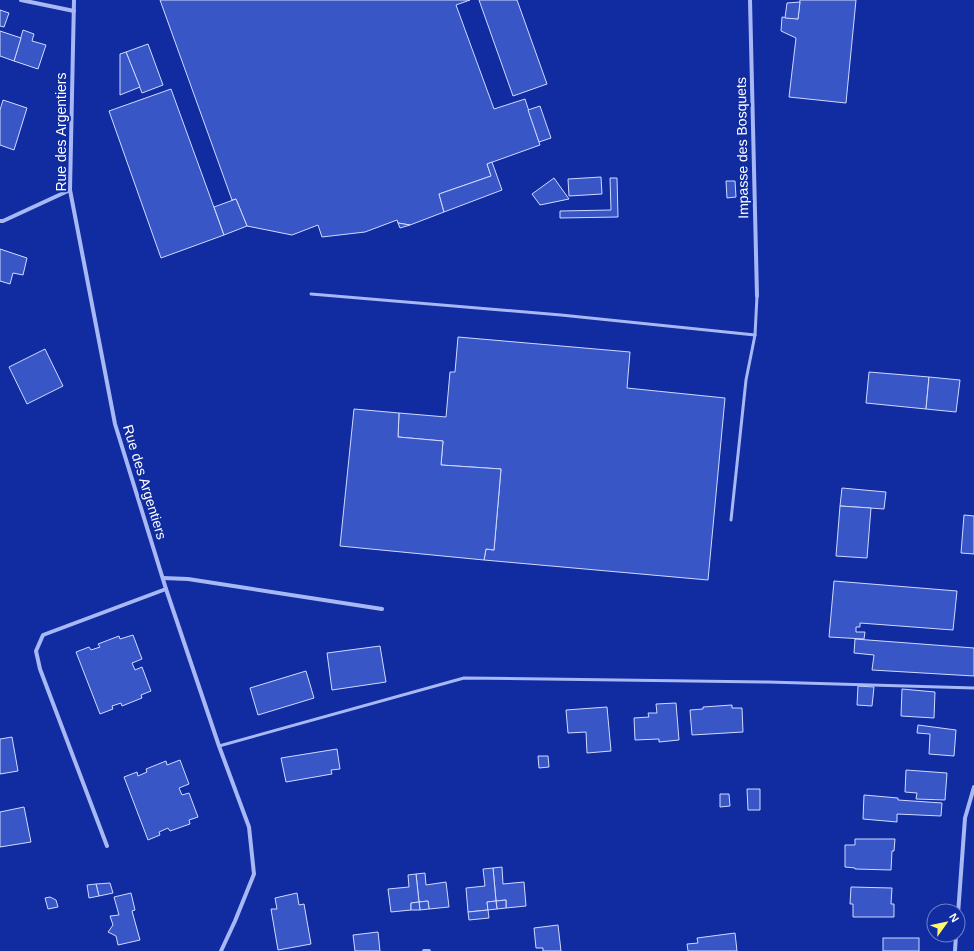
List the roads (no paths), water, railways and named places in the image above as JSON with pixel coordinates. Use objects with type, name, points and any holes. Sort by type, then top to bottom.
[{"type":"street","points":[[21,0],[74,11]]},
{"type":"street","name":"Rue des Argentiers","points":[[74,0],[70,190],[115,424],[166,589],[219,746],[249,827],[254,874],[220,951]]},
{"type":"street","name":"Impasse des Bosquets","points":[[750,0],[757,296]]},
{"type":"street","points":[[0,221],[70,190]]},
{"type":"street","points":[[163,578],[188,579],[382,609]]},
{"type":"street","points":[[107,846],[40,670],[36,651],[43,636],[166,589]]},
{"type":"street","points":[[959,903],[965,818],[974,787]]},
{"type":"street","points":[[424,951],[429,951]]},
{"type":"lane","points":[[311,294],[561,315],[755,336]]},
{"type":"lane","points":[[731,520],[746,380],[755,336],[757,296]]},
{"type":"lane","points":[[219,746],[464,678],[768,682],[974,688]]}]
